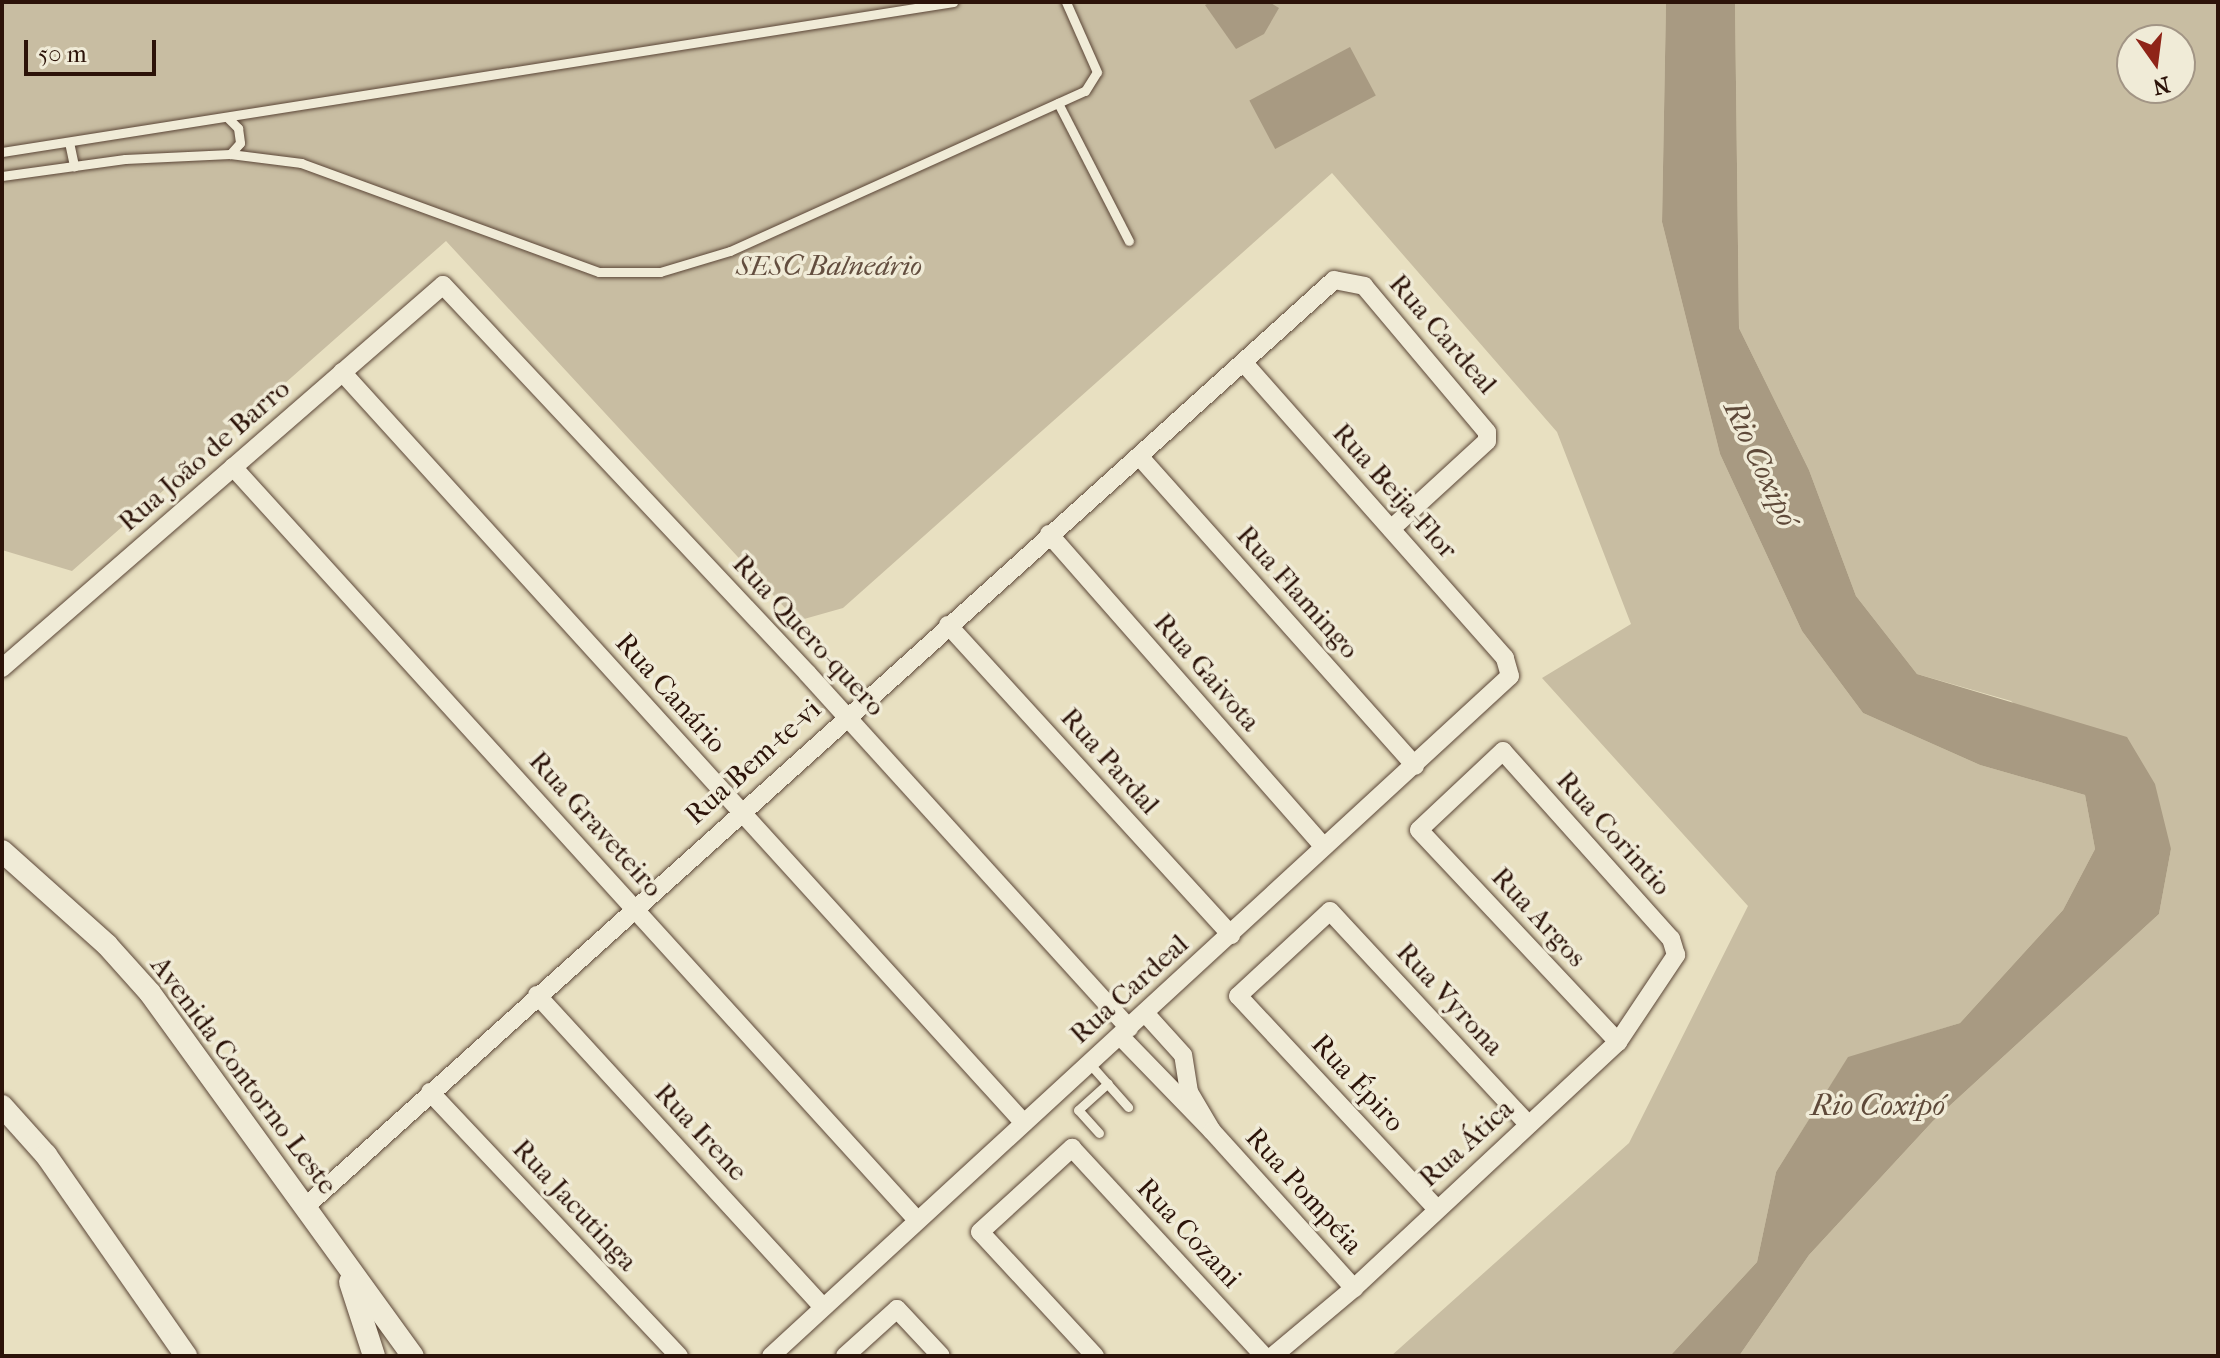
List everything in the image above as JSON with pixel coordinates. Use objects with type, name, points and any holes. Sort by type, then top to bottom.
[{"type":"street","name":"Rua Cardeal","points":[[1243,362],[1319,289],[1348,279],[1364,286],[1487,432],[1487,441],[1391,529]]},
{"type":"street","name":"Rua João de Barro","points":[[2,668],[443,285]]},
{"type":"street","name":"Rua Quero-quero","points":[[443,285],[846,716],[1128,1028]]},
{"type":"street","name":"Rua Bem-te-vi","points":[[305,1207],[846,716],[1243,362]]},
{"type":"street","name":"Rua Beija-Flor","points":[[1243,362],[1505,658]]},
{"type":"street","name":"Rua Canário","points":[[342,372],[1023,1122]]},
{"type":"street","name":"Rua Flamingo","points":[[1139,456],[1415,766]]},
{"type":"street","name":"Rua Graveteiro","points":[[233,467],[917,1220]]},
{"type":"street","name":"Rua Gaivota","points":[[1049,534],[1323,846]]},
{"type":"street","name":"Rua Pardal","points":[[948,625],[1231,935]]},
{"type":"street","name":"Rua Cardeal","points":[[771,1356],[1023,1122],[1231,935],[1323,846],[1504,687],[1510,676],[1505,658]]},
{"type":"street","name":"Rua Corintio","points":[[1419,830],[1503,751],[1671,939],[1676,955]]},
{"type":"street","name":"Rua Argos","points":[[1419,830],[1618,1042]]},
{"type":"street","name":"Avenida Contorno Leste","points":[[2,851],[107,945],[150,993],[413,1356]]},
{"type":"street","name":"Rua Vyrona","points":[[1238,996],[1330,911],[1528,1124]]},
{"type":"street","name":"Rua Ática","points":[[1273,1356],[1354,1288],[1436,1208],[1618,1042],[1676,955]]},
{"type":"street","name":"Rua Irene","points":[[537,995],[823,1307]]},
{"type":"street","name":"Rua Épiro","points":[[1238,996],[1436,1208]]},
{"type":"street","name":"Rua Pompéia","points":[[1128,1028],[1183,1055],[1189,1092],[1212,1131]]},
{"type":"street","name":"Rua Pompéia","points":[[1128,1028],[1163,1073],[1174,1097],[1212,1131],[1354,1288]]},
{"type":"street","name":"Rua Jacutinga","points":[[430,1092],[679,1356]]},
{"type":"street","points":[[2,1106],[46,1155],[186,1352]]},
{"type":"street","name":"Rua Cozani","points":[[1095,1356],[980,1232],[1072,1148],[1264,1356]]},
{"type":"street","points":[[344,1262],[374,1356]]},
{"type":"street","points":[[845,1356],[897,1309],[941,1356]]},
{"type":"lane","points":[[2,152],[953,2]]},
{"type":"lane","points":[[2,176],[74,166],[230,154],[301,163],[599,272],[660,272],[730,251],[1085,91],[1097,72],[1066,2]]},
{"type":"lane","points":[[1058,103],[1129,241]]},
{"type":"lane","points":[[227,117],[238,128],[240,143],[230,154]]},
{"type":"lane","points":[[69,142],[74,166]]},
{"type":"lane","points":[[1089,1063],[1128,1107]]},
{"type":"lane","points":[[1099,1133],[1078,1110],[1108,1083]]},
{"type":"green space","name":"SESC Balneário","points":[[2,2],[1666,2],[1662,222],[1720,454],[1802,631],[1863,713],[1980,765],[2085,795],[2095,849],[2063,910],[1960,1023],[1848,1058],[1776,1172],[1757,1262],[1670,1356],[1391,1356],[1629,1143],[1748,906],[1542,678],[1631,624],[1557,432],[1332,173],[843,608],[797,621],[446,241],[72,571],[2,550]]},
{"type":"green space","points":[[1735,2],[2218,2],[2218,1356],[1739,1356],[1809,1255],[1933,1121],[2159,914],[2171,849],[2011,701],[1917,674],[1856,596],[1809,470],[1739,328]]},
{"type":"water","points":[[1211,2],[1269,2],[1279,8],[1264,34],[1236,49],[1205,5]]},
{"type":"water","name":"Rio Coxipó","points":[[1666,2],[1735,2],[1739,328],[1809,470],[1856,596],[1917,674],[2127,737],[2155,784],[2171,849],[2159,914],[1933,1121],[1809,1255],[1739,1356],[1670,1356],[1757,1262],[1776,1172],[1848,1057],[1960,1023],[2063,910],[2095,849],[2085,795],[1980,765],[1863,713],[1802,631],[1720,454],[1662,222]]},
{"type":"water","points":[[1350,47],[1376,96],[1275,149],[1249,101]]}]
